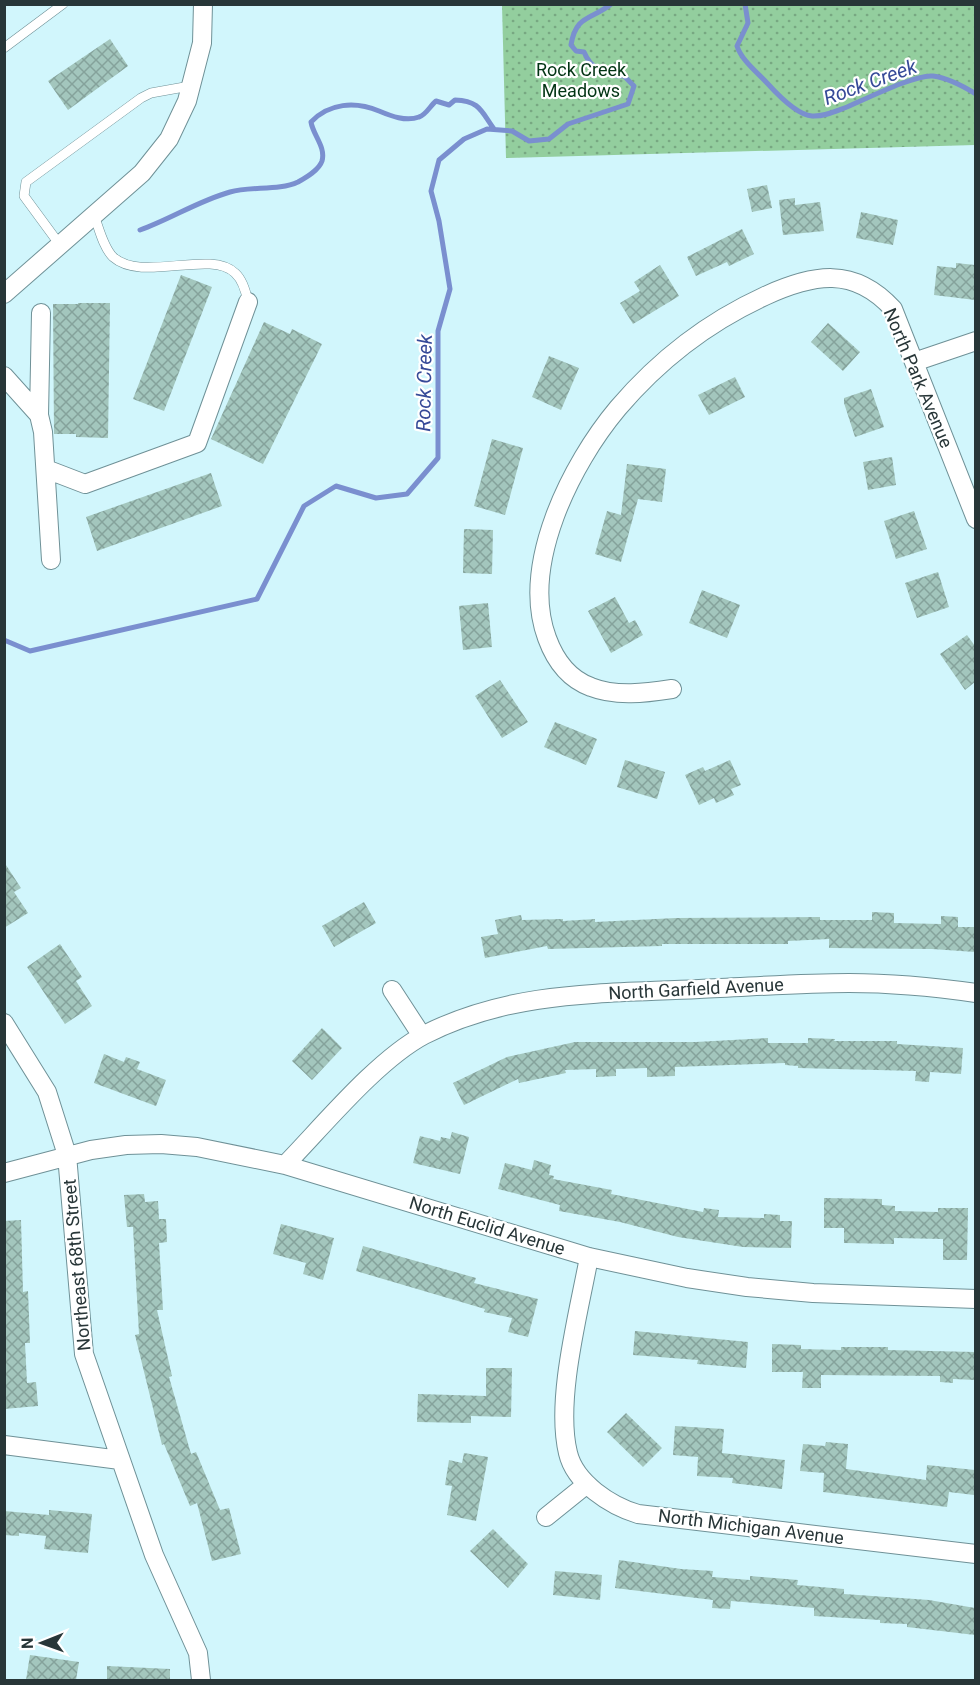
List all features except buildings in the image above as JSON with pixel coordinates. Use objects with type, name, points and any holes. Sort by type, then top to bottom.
[{"type":"street","points":[[4,294],[142,173],[169,139],[187,101],[202,43],[203,4]]},
{"type":"street","name":"North Park Avenue","points":[[672,689],[643,694],[593,688],[576,680],[552,653],[544,631],[538,588],[541,566],[558,510],[574,475],[594,441],[617,409],[643,380],[676,351],[709,326],[745,305],[810,279],[844,279],[876,293],[893,309],[975,519]]},
{"type":"street","points":[[46,469],[85,484],[197,443],[248,302]]},
{"type":"street","points":[[41,313],[39,416],[43,432],[51,560]]},
{"type":"street","points":[[914,363],[975,341]]},
{"type":"street","points":[[4,376],[39,416]]},
{"type":"street","name":"North Garfield Avenue","points":[[285,1165],[391,1058],[422,1036],[468,1015],[504,1005],[560,996],[851,983],[913,986],[975,993]]},
{"type":"street","points":[[392,990],[422,1036]]},
{"type":"street","name":"Northeast 68th Street","points":[[4,1023],[47,1092],[67,1155],[84,1354],[154,1555],[198,1653],[201,1680]]},
{"type":"street","name":"North Euclid Avenue","points":[[4,1173],[67,1155],[126,1145],[161,1144],[197,1147],[285,1165],[589,1257],[687,1278],[747,1287],[813,1293],[975,1299]]},
{"type":"street","name":"North Michigan Avenue","points":[[589,1257],[567,1377],[565,1403],[568,1455],[587,1484],[605,1500],[638,1514],[975,1554]]},
{"type":"street","points":[[4,1445],[120,1460]]},
{"type":"street","points":[[546,1517],[587,1484]]},
{"type":"lane","points":[[4,48],[63,4]]},
{"type":"lane","points":[[60,245],[24,196],[26,182],[141,98],[151,93],[190,87]]},
{"type":"lane","points":[[94,215],[103,242],[113,257],[128,266],[145,268],[173,265],[224,266],[235,273],[244,287],[248,302]]},
{"type":"green space","name":"Rock Creek Meadows","points":[[502,5],[975,5],[975,145],[506,158]]},
{"type":"waterway","name":"Rock Creek","points":[[4,640],[30,651],[257,599],[304,506],[336,486],[376,498],[407,494],[438,458],[438,331],[450,289],[439,221],[431,191],[439,160],[464,139],[487,129],[512,131],[529,141],[549,139],[568,124],[628,104],[634,86],[624,76],[611,75],[595,67],[584,52],[576,51],[571,45],[573,35],[581,23],[611,4]]},
{"type":"waterway","name":"Rock Creek","points":[[745,4],[748,23],[737,46],[742,57],[782,99],[806,115],[816,116],[830,113],[925,76],[944,79],[976,94]]},
{"type":"waterway","points":[[140,230],[230,192],[282,187],[305,178],[318,167],[323,156],[311,122],[334,108],[361,106],[409,119],[421,116],[436,101],[449,105],[455,100],[463,101],[470,102],[479,108],[494,129]]}]
